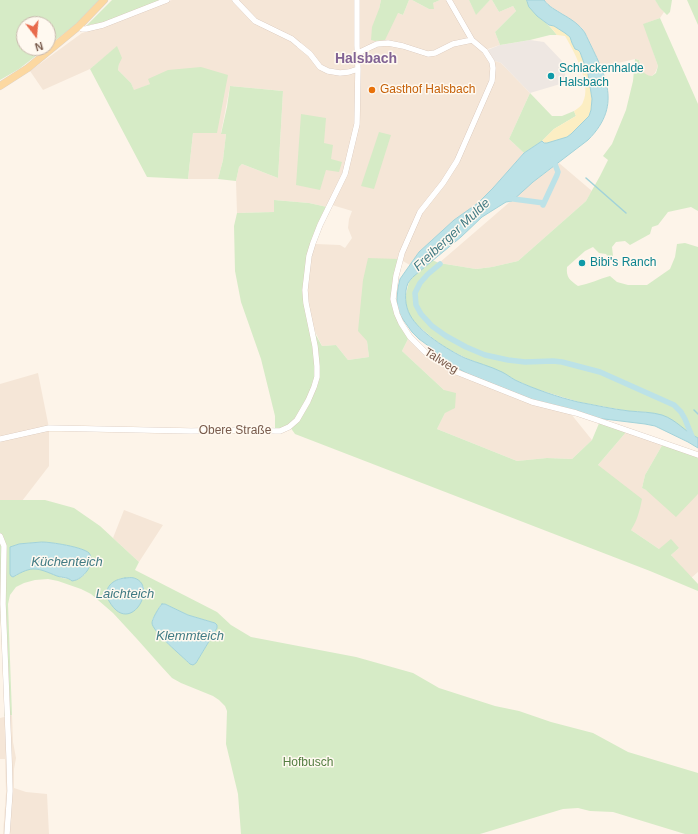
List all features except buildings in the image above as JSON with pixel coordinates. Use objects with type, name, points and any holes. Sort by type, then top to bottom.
[{"type":"main road","points":[[0,86],[28,68],[79,26],[104,0]]},
{"type":"street","points":[[79,26],[82,29],[86,29],[104,25],[167,0]]},
{"type":"street","points":[[235,0],[256,21],[284,34],[299,45],[310,54],[320,67],[328,71],[340,73],[358,69]]},
{"type":"street","name":"Obere Straße","points":[[0,439],[49,428],[274,431],[292,426],[302,413],[317,377],[315,346],[306,304],[305,290],[309,256],[320,225],[345,174],[357,124],[357,0]]},
{"type":"street","name":"Talweg","points":[[449,0],[472,40],[485,51],[492,62],[492,81],[457,162],[443,183],[420,212],[402,253],[396,276],[393,299],[401,322],[410,337],[425,352],[454,371],[532,402],[576,413],[698,455]]},
{"type":"street","points":[[358,53],[377,44],[388,43],[428,54],[435,53],[453,44],[472,40]]},
{"type":"street","points":[[0,536],[4,546],[3,604],[10,791],[7,834]]},
{"type":"shaded area","points":[[172,0],[381,0],[379,9],[403,15],[409,0],[412,0],[429,9],[433,9],[433,3],[440,0],[469,0],[476,14],[490,0],[492,0],[499,12],[513,6],[516,11],[495,32],[500,45],[485,50],[490,59],[501,63],[530,93],[509,139],[524,153],[478,203],[454,220],[419,252],[410,265],[399,259],[367,341],[369,357],[348,360],[336,345],[322,346],[311,323],[307,293],[308,273],[313,250],[316,244],[340,245],[345,248],[352,238],[348,228],[352,211],[332,205],[327,207],[309,203],[274,200],[274,212],[237,213],[236,181],[239,167],[242,164],[278,178],[283,91],[230,86],[221,133],[226,134],[223,160],[218,179],[188,179],[193,133],[150,84],[134,91],[131,83],[118,70],[119,64],[117,47],[90,69],[43,90],[30,71],[51,56],[56,56],[56,52],[82,33]]},
{"type":"shaded area","points":[[544,0],[655,0],[664,12],[660,18],[644,24],[658,66],[655,73],[652,76],[647,76],[644,73],[639,60],[635,59],[601,67],[582,28],[548,5]]},
{"type":"shaded area","points":[[530,40],[544,42],[562,61],[567,82],[530,93],[501,63],[490,59],[485,51],[500,45]]},
{"type":"shaded area","points":[[559,163],[592,191],[586,201],[518,261],[476,269],[439,263],[533,182]]},
{"type":"shaded area","points":[[408,339],[431,361],[451,372],[512,397],[571,414],[592,440],[572,459],[547,458],[517,461],[437,429],[445,413],[444,390],[402,351]]},
{"type":"shaded area","points":[[38,373],[49,428],[49,466],[22,501],[0,500],[0,384]]},
{"type":"shaded area","points":[[627,431],[664,442],[645,475],[642,488],[646,490],[698,494],[698,572],[691,578],[671,555],[679,548],[659,549],[631,530],[598,465]]},
{"type":"shaded area","points":[[124,510],[163,525],[139,562],[113,538]]},
{"type":"shaded area","points":[[12,715],[13,742],[16,758],[14,769],[14,788],[26,792],[47,794],[49,834],[3,834],[6,792],[5,759],[0,759],[0,718]]},
{"type":"green space","points":[[0,0],[99,0],[75,25],[56,40],[56,16],[16,16],[16,56],[36,56],[19,69],[0,80]]},
{"type":"green space","points":[[112,0],[162,0],[96,25],[93,24],[86,26]]},
{"type":"green space","points":[[381,0],[409,0],[403,15],[398,13],[385,40],[375,41],[371,40],[372,27]]},
{"type":"green space","points":[[412,0],[440,0],[433,3],[434,9],[429,9]]},
{"type":"green space","points":[[469,0],[490,0],[476,15]]},
{"type":"green space","points":[[492,0],[527,0],[533,11],[551,27],[557,35],[550,35],[500,45],[495,32],[516,11],[513,6],[499,12]]},
{"type":"green space","points":[[655,0],[672,0],[670,12],[667,15],[660,8]]},
{"type":"green space","points":[[687,0],[698,0],[698,25]]},
{"type":"green space","points":[[660,18],[698,104],[698,211],[691,207],[668,212],[658,225],[652,227],[650,234],[630,245],[625,241],[616,242],[612,247],[613,256],[609,258],[606,254],[599,253],[593,247],[585,251],[567,267],[567,274],[569,278],[578,286],[610,276],[617,282],[628,285],[647,285],[670,269],[675,257],[677,244],[685,243],[698,247],[698,438],[646,412],[628,411],[579,402],[536,389],[501,372],[466,358],[448,349],[416,324],[409,315],[406,305],[406,294],[409,282],[432,260],[439,263],[476,269],[518,261],[586,201],[608,160],[603,156],[612,144],[626,110],[633,81],[635,59],[639,60],[644,73],[652,76],[656,73],[658,66],[643,24]]},
{"type":"green space","points":[[117,46],[122,58],[118,70],[131,83],[134,90],[150,84],[148,79],[168,70],[201,67],[228,75],[217,133],[193,133],[188,179],[147,177],[90,69]]},
{"type":"green space","points":[[230,86],[283,91],[278,178],[242,164],[239,167],[236,181],[218,179],[223,160],[226,134],[221,134]]},
{"type":"green space","points":[[530,93],[552,116],[562,116],[574,111],[576,116],[554,129],[542,141],[524,153],[509,139]]},
{"type":"green space","points":[[301,114],[326,118],[324,143],[333,145],[331,159],[342,162],[339,172],[326,170],[320,190],[296,185]]},
{"type":"green space","points":[[379,132],[391,135],[374,189],[361,186]]},
{"type":"green space","points":[[274,200],[309,203],[327,207],[310,253],[305,297],[311,326],[322,346],[336,345],[348,360],[369,357],[367,341],[358,331],[363,280],[368,258],[399,259],[393,299],[410,337],[402,351],[444,390],[456,393],[455,408],[445,413],[437,429],[517,461],[547,458],[572,459],[592,440],[600,421],[627,431],[598,465],[642,499],[638,515],[631,530],[659,549],[671,539],[679,548],[671,555],[698,584],[698,591],[650,571],[295,434],[290,427],[275,431],[275,416],[261,359],[241,302],[235,271],[234,226],[237,213],[274,212]]},
{"type":"green space","points":[[664,442],[698,455],[698,494],[676,517],[642,488],[645,475]]},
{"type":"green space","name":"Hofbusch","points":[[0,500],[45,500],[74,508],[100,526],[139,562],[135,570],[217,612],[231,625],[251,637],[356,657],[413,673],[439,688],[495,706],[519,711],[551,722],[593,733],[628,752],[698,773],[698,834],[685,834],[613,812],[590,811],[578,808],[563,809],[480,834],[241,834],[238,794],[226,744],[227,711],[225,706],[219,700],[172,678],[113,613],[91,594],[81,589],[48,579],[24,583],[16,587],[10,595],[8,604],[12,715],[4,716],[5,702],[0,608]],"holes":[[[42,542],[67,545],[86,551],[91,557],[90,564],[86,572],[77,580],[62,578],[44,570],[32,568],[13,577],[11,576],[11,547],[19,544]],[[134,578],[144,587],[144,593],[139,605],[118,579]],[[165,604],[188,615],[215,623],[217,628],[196,663],[190,664],[159,635],[152,620],[160,606]]]},
{"type":"sand","points":[[549,25],[554,26],[570,37],[572,43],[580,52],[588,74],[592,99],[591,110],[585,121],[567,137],[547,144],[542,141],[554,129],[576,116],[574,111],[582,105],[585,95],[584,78],[573,50],[565,36],[557,35]]},
{"type":"water","name":"Freiberger Mulde","points":[[527,0],[544,0],[548,5],[581,27],[604,74],[608,100],[606,113],[599,126],[588,140],[533,182],[512,201],[506,202],[482,217],[461,237],[413,277],[408,283],[406,291],[408,311],[414,321],[427,334],[442,345],[465,358],[504,373],[530,387],[562,398],[616,409],[662,415],[698,438],[698,448],[655,426],[596,418],[538,402],[468,374],[440,358],[434,350],[412,332],[399,313],[397,299],[400,279],[419,252],[454,220],[478,203],[524,153],[542,141],[547,143],[567,137],[589,116],[592,99],[588,74],[580,52],[575,49],[570,37],[537,16],[529,7]]},
{"type":"water","name":"Küchenteich","points":[[42,542],[67,545],[89,553],[91,562],[84,575],[77,580],[72,581],[44,571],[30,569],[13,577],[11,576],[10,547],[19,544]]},
{"type":"water","name":"Laichteich","points":[[134,578],[141,583],[144,590],[143,598],[139,606],[133,612],[125,614],[117,611],[109,601],[107,592],[110,585],[116,580]]},
{"type":"water","name":"Klemmteich","points":[[162,604],[217,625],[217,628],[196,663],[193,665],[168,644],[153,627],[153,619]]},
{"type":"waterway","points":[[543,205],[558,172],[553,159]]},
{"type":"waterway","points":[[586,178],[626,213]]},
{"type":"waterway","points":[[506,198],[544,203]]},
{"type":"waterway","name":"Freiberger Mulde","points":[[440,264],[420,283],[415,293],[416,305],[421,314],[432,326],[446,336],[485,355],[525,362],[562,362],[600,372],[674,405],[685,419],[693,439]]},
{"type":"waterway","points":[[694,410],[698,414]]},
{"type":"place","name":"Schlackenhalde Halsbach","points":[[551,76]]},
{"type":"place","name":"Gasthof Halsbach","points":[[372,90]]},
{"type":"place","name":"Bibi's Ranch","points":[[582,263]]},
{"type":"district","name":"Halsbach","points":[[366,59]]}]
